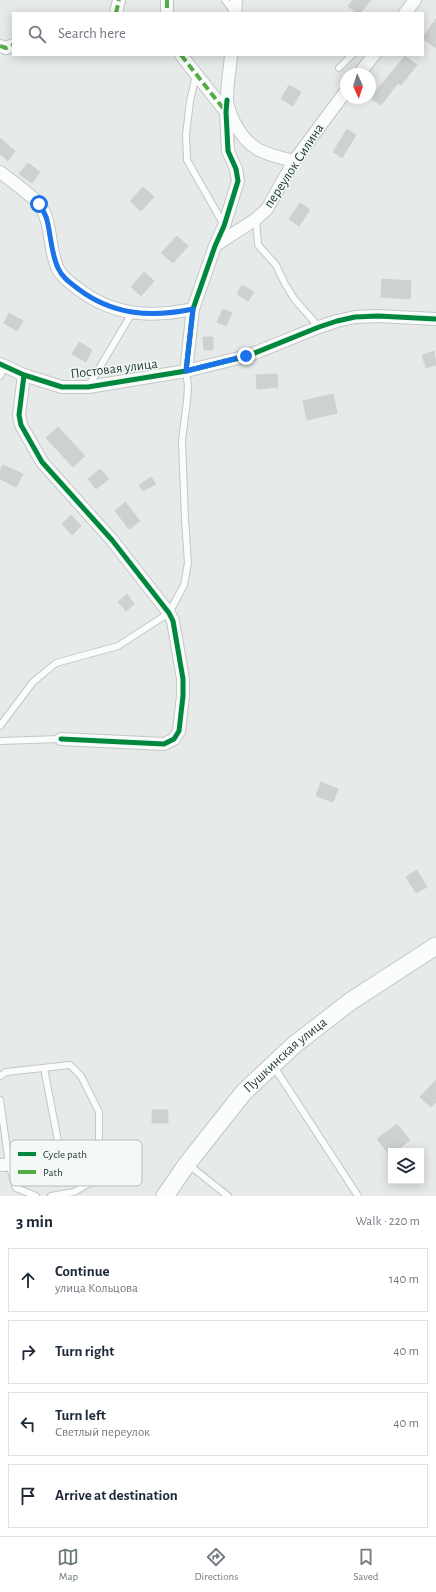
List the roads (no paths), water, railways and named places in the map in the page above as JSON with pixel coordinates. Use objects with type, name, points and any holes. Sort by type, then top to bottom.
[{"type":"main road","name":"Пушкинская улица","points":[[165,1196],[244,1092],[294,1045],[351,1001],[436,946]]},
{"type":"street","points":[[116,12],[119,0]]},
{"type":"street","points":[[167,0],[167,12]]},
{"type":"street","points":[[235,12],[236,0]]},
{"type":"street","points":[[406,12],[415,0]]},
{"type":"street","points":[[0,46],[6,48],[12,45]]},
{"type":"street","points":[[182,56],[226,106],[247,142],[259,151],[294,161]]},
{"type":"street","points":[[186,371],[193,309],[215,246],[224,226],[238,181],[236,169],[228,151],[226,106],[231,56]]},
{"type":"street","points":[[364,68],[373,56]]},
{"type":"street","name":"переулок Силина","points":[[215,246],[256,219],[267,209],[294,161],[340,99]]},
{"type":"street","points":[[0,172],[39,204],[47,219],[53,256],[62,276],[84,294],[112,308],[132,313],[174,313],[193,309]]},
{"type":"street","name":"Постовая улица","points":[[2,369],[62,387],[88,387],[186,371],[246,356],[319,327],[355,317],[378,316],[436,319]]},
{"type":"street","points":[[24,375],[19,415],[21,425],[42,462],[112,540],[169,613],[173,621],[183,679],[183,696],[179,731],[174,740],[164,744],[62,739]]},
{"type":"lane","points":[[225,0],[234,12]]},
{"type":"lane","points":[[339,68],[351,56]]},
{"type":"lane","points":[[197,74],[190,101],[186,135],[187,160],[224,226]]},
{"type":"lane","points":[[256,219],[258,245],[276,265],[288,289],[319,327]]},
{"type":"lane","points":[[88,387],[132,313]]},
{"type":"lane","points":[[0,726],[33,682],[56,663],[118,646],[169,613],[184,585],[188,563],[182,440],[187,401],[186,371]]},
{"type":"lane","points":[[0,741],[62,739]]},
{"type":"lane","points":[[0,1076],[6,1072],[70,1065],[81,1076],[98,1112],[99,1140]]},
{"type":"lane","points":[[273,1065],[358,1196]]},
{"type":"lane","points":[[44,1068],[58,1140]]},
{"type":"lane","points":[[0,1100],[3,1166],[10,1178]]},
{"type":"lane","points":[[188,1164],[228,1196]]},
{"type":"lane","points":[[15,1186],[16,1188],[36,1196]]},
{"type":"lane","points":[[51,1196],[74,1192],[85,1186]]}]
